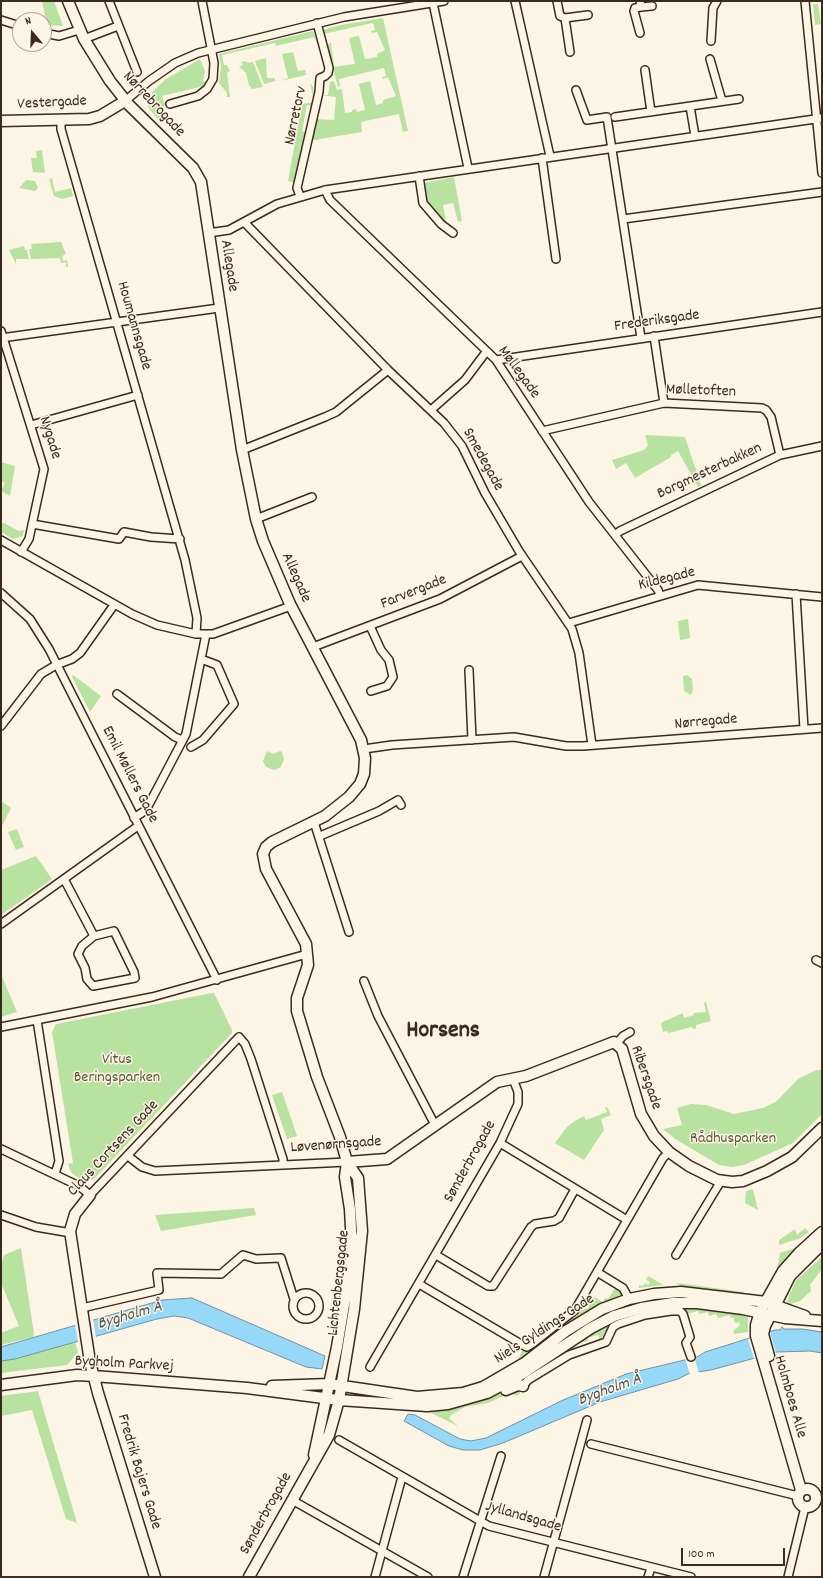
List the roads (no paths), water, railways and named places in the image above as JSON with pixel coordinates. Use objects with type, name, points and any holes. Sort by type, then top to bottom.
[{"type":"street","name":"Nørrebrogade","points":[[68,1],[93,57],[125,102],[192,168],[198,176],[203,189],[208,233]]},
{"type":"street","name":"Nørrebrogade","points":[[109,1],[137,72]]},
{"type":"street","points":[[170,104],[198,96],[211,84],[214,72],[202,1]]},
{"type":"street","points":[[125,102],[148,81],[175,63],[211,49],[359,14],[444,1]]},
{"type":"street","points":[[516,1],[550,156]]},
{"type":"street","points":[[557,1],[560,16],[565,18],[588,15]]},
{"type":"street","points":[[711,41],[713,8],[717,1]]},
{"type":"street","points":[[805,1],[820,118],[822,174]]},
{"type":"street","points":[[433,3],[468,168]]},
{"type":"street","points":[[640,33],[634,11],[635,8],[640,4],[652,6]]},
{"type":"street","points":[[565,18],[570,52]]},
{"type":"street","points":[[1,20],[12,23]]},
{"type":"street","name":"Nørretorv","points":[[300,196],[297,188],[319,92],[320,78],[328,73],[317,23]]},
{"type":"street","points":[[52,35],[59,36],[82,35],[118,26]]},
{"type":"street","points":[[710,59],[722,101]]},
{"type":"street","points":[[645,70],[651,112]]},
{"type":"street","points":[[576,90],[587,120],[607,117],[641,338]]},
{"type":"street","points":[[615,118],[739,99]]},
{"type":"street","name":"Vestergade","points":[[1,121],[89,119],[100,116],[125,102]]},
{"type":"street","points":[[690,106],[695,136]]},
{"type":"street","points":[[208,233],[229,230],[272,206],[300,196],[325,190],[550,156],[820,118]]},
{"type":"street","name":"Houmannsgade","points":[[61,120],[62,129],[180,539],[197,618],[196,634]]},
{"type":"street","points":[[542,158],[556,259]]},
{"type":"street","points":[[419,176],[423,203],[441,224],[453,233]]},
{"type":"street","name":"Møllegade","points":[[325,190],[330,200],[496,360],[584,497],[658,590],[660,595]]},
{"type":"street","points":[[623,219],[822,192]]},
{"type":"street","name":"Smedegade","points":[[244,222],[388,370],[431,410],[462,446],[485,493],[522,556],[569,623],[575,637],[579,654],[592,745]]},
{"type":"street","name":"Allegade","points":[[208,233],[242,450],[256,519],[263,541],[291,606],[364,750],[366,767],[360,784],[349,797],[336,808],[314,822],[268,844],[263,854],[266,869],[306,944],[307,954]]},
{"type":"street","points":[[2,335],[117,322],[219,308]]},
{"type":"street","name":"Frederiksgade","points":[[496,360],[822,312]]},
{"type":"street","name":"Nygade","points":[[2,335],[31,425],[44,474],[29,539],[21,552]]},
{"type":"street","points":[[654,336],[664,403]]},
{"type":"street","points":[[431,410],[465,380],[486,352]]},
{"type":"street","points":[[242,450],[330,414],[388,370]]},
{"type":"street","points":[[31,425],[138,395]]},
{"type":"street","name":"Mølletoften","points":[[542,431],[664,403],[762,408],[766,410],[771,418],[780,455]]},
{"type":"street","name":"Borgmesterbakken","points":[[615,535],[620,531],[780,455],[822,446]]},
{"type":"street","points":[[256,519],[312,497]]},
{"type":"street","points":[[32,524],[118,539],[124,532],[151,537],[180,539]]},
{"type":"street","points":[[1,540],[114,605],[157,625],[196,634],[206,634],[291,606]]},
{"type":"street","name":"Farvergade","points":[[313,647],[440,599],[522,556]]},
{"type":"street","name":"Kildegade","points":[[569,623],[690,586],[707,585],[822,597]]},
{"type":"street","name":"Emil Møllers Gade","points":[[1,593],[17,607],[36,628],[217,980]]},
{"type":"street","points":[[796,594],[804,729]]},
{"type":"street","points":[[1,726],[37,678],[56,665],[72,659],[80,653],[114,605]]},
{"type":"street","points":[[370,626],[381,650],[389,660],[393,677],[387,686],[371,691]]},
{"type":"street","points":[[134,818],[146,810],[182,742],[192,709],[206,634]]},
{"type":"street","points":[[191,747],[203,740],[234,704],[219,668],[216,665],[201,659]]},
{"type":"street","points":[[469,670],[472,740]]},
{"type":"street","points":[[117,694],[182,742]]},
{"type":"street","name":"Nørregade","points":[[364,750],[392,745],[514,737],[566,746],[592,745],[822,728]]},
{"type":"street","points":[[320,836],[379,811],[398,800],[402,805]]},
{"type":"street","points":[[314,822],[320,836],[349,932]]},
{"type":"street","points":[[1,924],[138,826]]},
{"type":"street","points":[[64,879],[94,936]]},
{"type":"street","points":[[114,931],[134,972],[135,978],[93,986],[87,979],[85,968],[78,954],[82,946],[94,936],[114,931]]},
{"type":"street","points":[[1,1027],[152,997],[307,954]]},
{"type":"street","name":"Lichtenbergsgade","points":[[307,954],[307,971],[298,992],[296,1004],[317,1077],[340,1137],[347,1162],[358,1178],[361,1201],[362,1248],[354,1310],[339,1400]]},
{"type":"street","points":[[364,981],[378,1016],[435,1125]]},
{"type":"street","points":[[38,1020],[59,1161],[55,1174]]},
{"type":"street","points":[[616,1043],[630,1032]]},
{"type":"street","name":"Claus Cortsens Gade","points":[[94,1376],[87,1343],[71,1234],[71,1224],[75,1214],[90,1195],[239,1037],[245,1044],[251,1059],[283,1159],[283,1164]]},
{"type":"street","name":"Løvenørnsgade","points":[[128,1156],[142,1167],[155,1171],[387,1159],[497,1082],[526,1076],[609,1043],[616,1043]]},
{"type":"street","name":"Ribersgade","points":[[616,1043],[620,1046],[624,1055],[641,1114],[654,1136],[669,1152],[690,1166],[721,1181],[742,1181],[776,1167],[792,1157],[822,1128]]},
{"type":"street","name":"Sønderbrogade","points":[[370,1367],[500,1144],[517,1109],[518,1092],[513,1079]]},
{"type":"street","points":[[500,1144],[627,1220]]},
{"type":"street","points":[[1,1148],[79,1186],[90,1195]]},
{"type":"street","points":[[419,1284],[527,1346],[575,1310],[663,1158],[669,1152]]},
{"type":"street","name":"Lichtenbergsgade","points":[[326,1398],[341,1325],[352,1246],[350,1209],[345,1177],[347,1162]]},
{"type":"street","points":[[676,1254],[721,1181]]},
{"type":"street","points":[[436,1255],[488,1286],[493,1286],[531,1227],[540,1223],[554,1221],[559,1218],[575,1189]]},
{"type":"street","points":[[1,1215],[36,1227],[71,1234]]},
{"type":"street","points":[[760,1312],[786,1267],[822,1232]]},
{"type":"street","points":[[760,1335],[790,1276],[822,1244]]},
{"type":"street","points":[[83,1312],[159,1290],[157,1273],[221,1274],[243,1255],[256,1259],[281,1258],[294,1299]]},
{"type":"street","points":[[591,1328],[598,1320],[626,1307],[629,1304],[630,1299],[623,1288],[597,1272]]},
{"type":"street","name":"Niels Gyldings Gade","points":[[329,1384],[417,1397],[463,1393],[483,1387],[526,1362],[582,1319],[602,1309],[630,1299],[658,1293],[676,1292],[766,1302],[822,1321]]},
{"type":"street","name":"Niels Gyldings Gade","points":[[326,1398],[427,1406],[448,1404],[478,1396],[517,1377],[591,1328],[614,1316],[632,1310],[673,1303],[714,1304],[760,1312],[771,1316],[822,1321]]},
{"type":"street","points":[[478,1396],[486,1398],[515,1386],[523,1386],[528,1380],[569,1354],[606,1342],[613,1327],[618,1324],[645,1315],[680,1311],[690,1337],[686,1343],[691,1357]]},
{"type":"street","name":"Holmboes Alle","points":[[760,1312],[756,1325],[760,1335],[802,1492],[798,1503],[804,1507]]},
{"type":"street","name":"Bygholm Parkvej","points":[[1,1385],[77,1375],[246,1388],[326,1398]]},
{"type":"street","name":"Fredrik Bajers Gade","points":[[94,1376],[155,1577]]},
{"type":"street","name":"Bygholm Parkvej","points":[[246,1388],[329,1384]]},
{"type":"street","name":"Sønderbrogade","points":[[311,1466],[326,1398]]},
{"type":"street","name":"Sønderbrogade","points":[[249,1577],[329,1435],[339,1400]]},
{"type":"street","points":[[544,1577],[587,1420]]},
{"type":"street","name":"Jyllandsgade","points":[[339,1440],[480,1522],[651,1568],[691,1577]]},
{"type":"street","points":[[591,1444],[802,1492],[813,1492],[819,1501],[809,1507],[804,1507],[788,1577]]},
{"type":"street","points":[[463,1577],[501,1456]]},
{"type":"street","points":[[375,1577],[402,1477]]},
{"type":"street","points":[[292,1500],[428,1577]]},
{"type":"street","points":[[648,1577],[651,1568]]},
{"type":"water","name":"Bygholm Å","points":[[192,1298],[325,1356],[322,1369],[306,1367],[188,1318],[174,1316],[157,1319],[15,1359],[1,1361],[1,1347],[162,1300]]},
{"type":"water","points":[[782,1327],[784,1329],[802,1329],[822,1332],[822,1353],[810,1351],[777,1352],[711,1370],[690,1373],[678,1379],[600,1402],[503,1443],[480,1450],[463,1450],[449,1446],[404,1421],[408,1414],[415,1415],[460,1439],[471,1441],[486,1438],[561,1401],[626,1374],[697,1357],[705,1352],[775,1330],[780,1330]]},
{"type":"district","name":"Horsens","points":[[443,1033]]},
{"type":"park label","name":"Vitus Beringsparken","points":[[117,1070]]},
{"type":"park label","name":"Rådhusparken","points":[[733,1140]]}]
